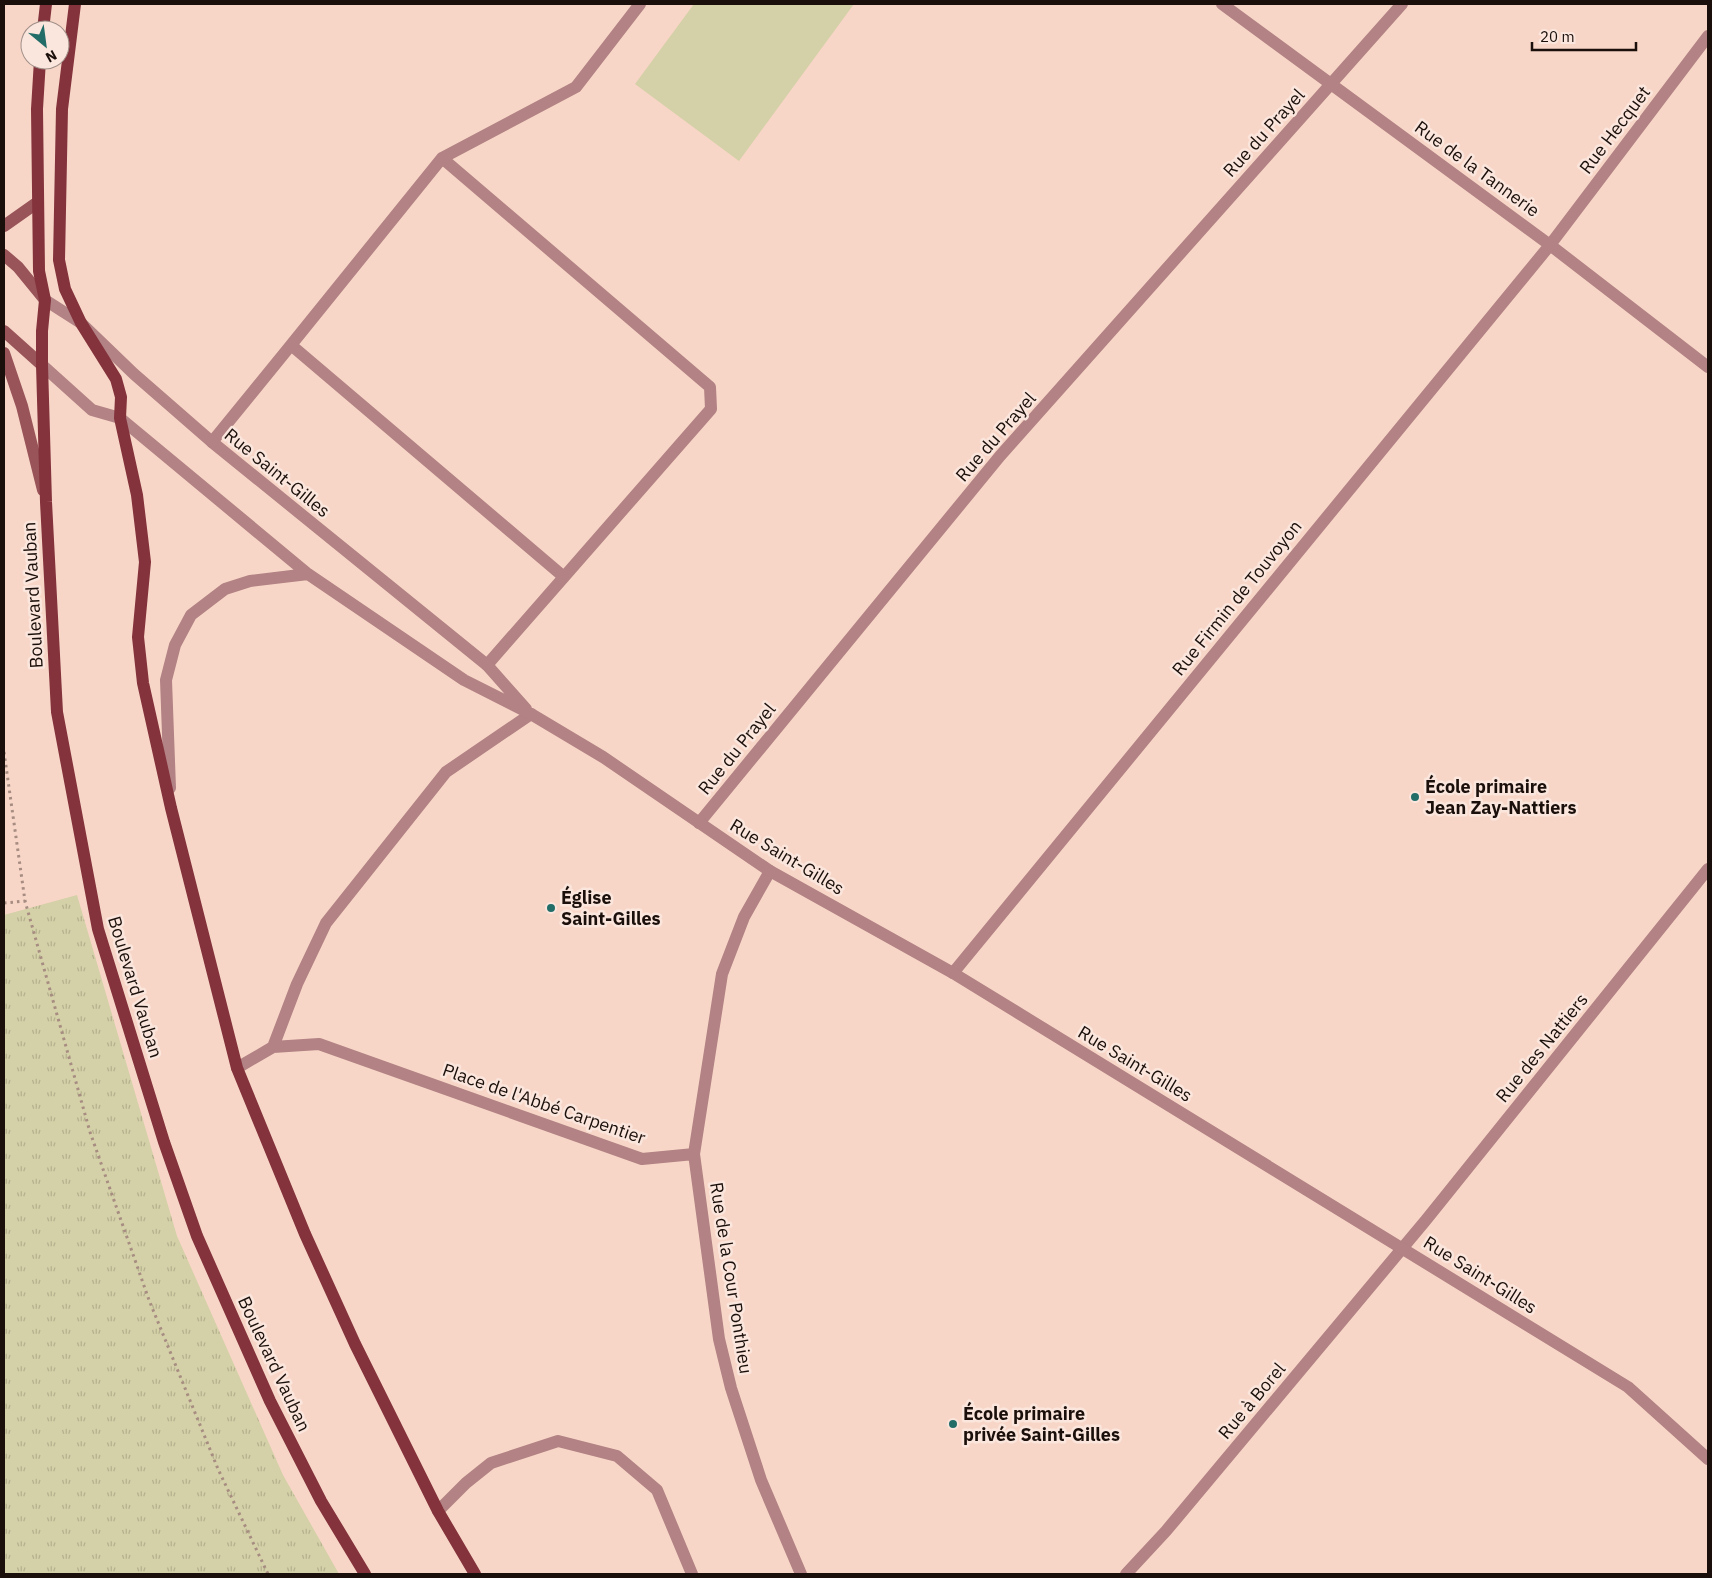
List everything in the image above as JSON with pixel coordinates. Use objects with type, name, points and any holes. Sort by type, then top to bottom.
[{"type":"main road","points":[[44,20],[46,4]]},
{"type":"main road","points":[[75,4],[62,109],[59,260],[65,289],[81,323],[116,379],[121,397],[120,418],[137,495],[145,562],[138,637],[143,683],[171,808],[238,1068],[305,1234],[355,1344],[438,1511],[475,1574]]},
{"type":"main road","name":"Boulevard Vauban","points":[[39,70],[37,109],[39,271],[45,300],[42,331],[42,365],[46,502],[57,712],[98,930],[161,1133],[197,1236],[275,1409],[321,1501],[365,1574]]},
{"type":"main road","points":[[4,226],[38,202]]},
{"type":"main road","name":"Rue Saint-Gilles","points":[[4,255],[18,267],[45,300]]},
{"type":"main road","name":"Rue Saint-Gilles","points":[[4,331],[42,365]]},
{"type":"main road","points":[[4,353],[22,406],[46,502]]},
{"type":"street","points":[[212,442],[442,158],[576,86],[640,4]]},
{"type":"street","name":"Rue de la Tannerie","points":[[1222,4],[1550,245],[1708,367]]},
{"type":"street","name":"Rue du Prayel","points":[[699,823],[1000,456],[1402,4]]},
{"type":"street","name":"Rue Hecquet","points":[[1550,245],[1708,36]]},
{"type":"street","points":[[442,158],[710,387],[711,408],[487,665]]},
{"type":"street","name":"Rue Firmin de Touvoyon","points":[[952,973],[1550,245]]},
{"type":"street","name":"Rue Saint-Gilles","points":[[45,300],[81,323],[134,374],[212,442],[487,665],[532,714]]},
{"type":"street","points":[[291,345],[564,577]]},
{"type":"street","name":"Rue Saint-Gilles","points":[[42,365],[92,410],[120,418],[308,574],[464,680],[532,714],[619,768],[770,871],[952,973],[1628,1387],[1708,1459]]},
{"type":"street","points":[[171,808],[166,680],[175,645],[191,615],[225,589],[250,581],[308,574]]},
{"type":"street","points":[[273,1047],[297,984],[326,923],[446,772],[532,714]]},
{"type":"street","points":[[694,1154],[722,974],[744,917],[770,871]]},
{"type":"street","name":"Rue des Nattiers","points":[[1403,1248],[1707,874]]},
{"type":"street","name":"Place de l'Abbé Carpentier","points":[[238,1068],[273,1047],[319,1044],[642,1158],[694,1154]]},
{"type":"street","name":"Rue de la Cour Ponthieu","points":[[694,1154],[719,1339],[731,1388],[761,1480],[801,1574]]},
{"type":"street","name":"Rue à Borel","points":[[1126,1574],[1173,1523],[1403,1248]]},
{"type":"street","points":[[438,1511],[466,1483],[491,1463],[558,1441],[617,1456],[657,1490],[692,1574]]},
{"type":"path","points":[[4,752],[25,901],[90,1132],[149,1300],[218,1469],[268,1574]]},
{"type":"path","points":[[4,903],[25,901]]},
{"type":"green space","points":[[694,4],[854,4],[739,161],[635,84]]},
{"type":"green space","points":[[77,895],[177,1236],[283,1475],[339,1574],[4,1574],[4,915]]},
{"type":"place","name":"École primaire Jean Zay-Nattiers","points":[[1415,797]]},
{"type":"place","name":"Église Saint-Gilles","points":[[551,908]]},
{"type":"place","name":"École primaire privée Saint-Gilles","points":[[953,1424]]}]
